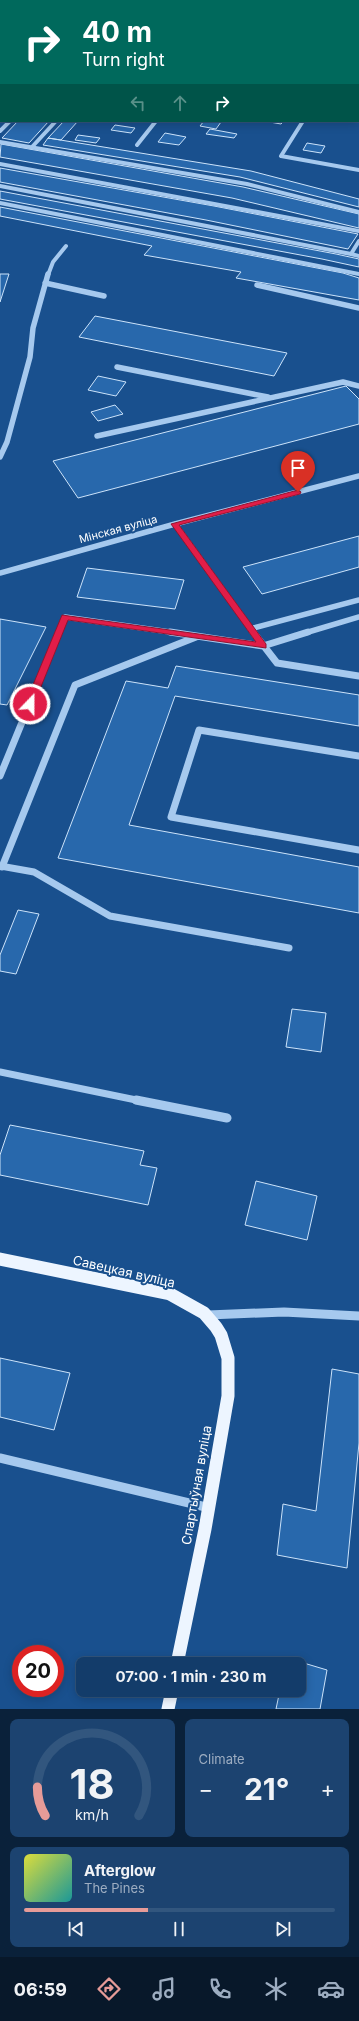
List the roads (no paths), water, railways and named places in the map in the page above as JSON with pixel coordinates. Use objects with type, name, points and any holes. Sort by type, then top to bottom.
[{"type":"main road","name":"Савецкая вуліца","points":[[0,1259],[170,1294],[191,1304],[208,1315]]},
{"type":"main road","name":"Спартыўная вуліца","points":[[178,1657],[210,1508],[230,1379],[224,1345],[208,1315]]},
{"type":"main road","points":[[168,1709],[171,1697]]},
{"type":"street","points":[[0,131],[9,122]]},
{"type":"street","points":[[32,147],[55,122]]},
{"type":"street","points":[[137,145],[155,122]]},
{"type":"street","points":[[302,122],[281,156],[359,170]]},
{"type":"street","points":[[0,142],[247,184],[359,212]]},
{"type":"street","points":[[0,164],[359,231]]},
{"type":"street","points":[[0,186],[359,256]]},
{"type":"street","points":[[0,203],[359,274]]},
{"type":"street","points":[[351,254],[359,241]]},
{"type":"street","points":[[0,457],[7,442],[30,357],[33,328],[45,283],[53,262],[66,246]]},
{"type":"street","points":[[45,283],[104,296]]},
{"type":"street","points":[[257,285],[359,308]]},
{"type":"street","points":[[117,367],[272,397]]},
{"type":"street","points":[[97,436],[343,382],[359,386]]},
{"type":"street","name":"Мінская вуліца","points":[[0,573],[175,524],[359,476]]},
{"type":"street","points":[[175,524],[250,629],[277,663],[359,676]]},
{"type":"street","points":[[250,629],[359,600]]},
{"type":"street","points":[[0,776],[65,617],[263,646],[359,617]]},
{"type":"street","points":[[197,636],[75,685],[1,867],[34,872],[110,916],[289,948]]},
{"type":"street","points":[[359,756],[200,730],[171,817],[359,850]]},
{"type":"street","points":[[0,1072],[227,1118]]},
{"type":"street","points":[[208,1315],[269,1311],[330,1313],[359,1316]]},
{"type":"street","points":[[0,1458],[210,1508]]}]
